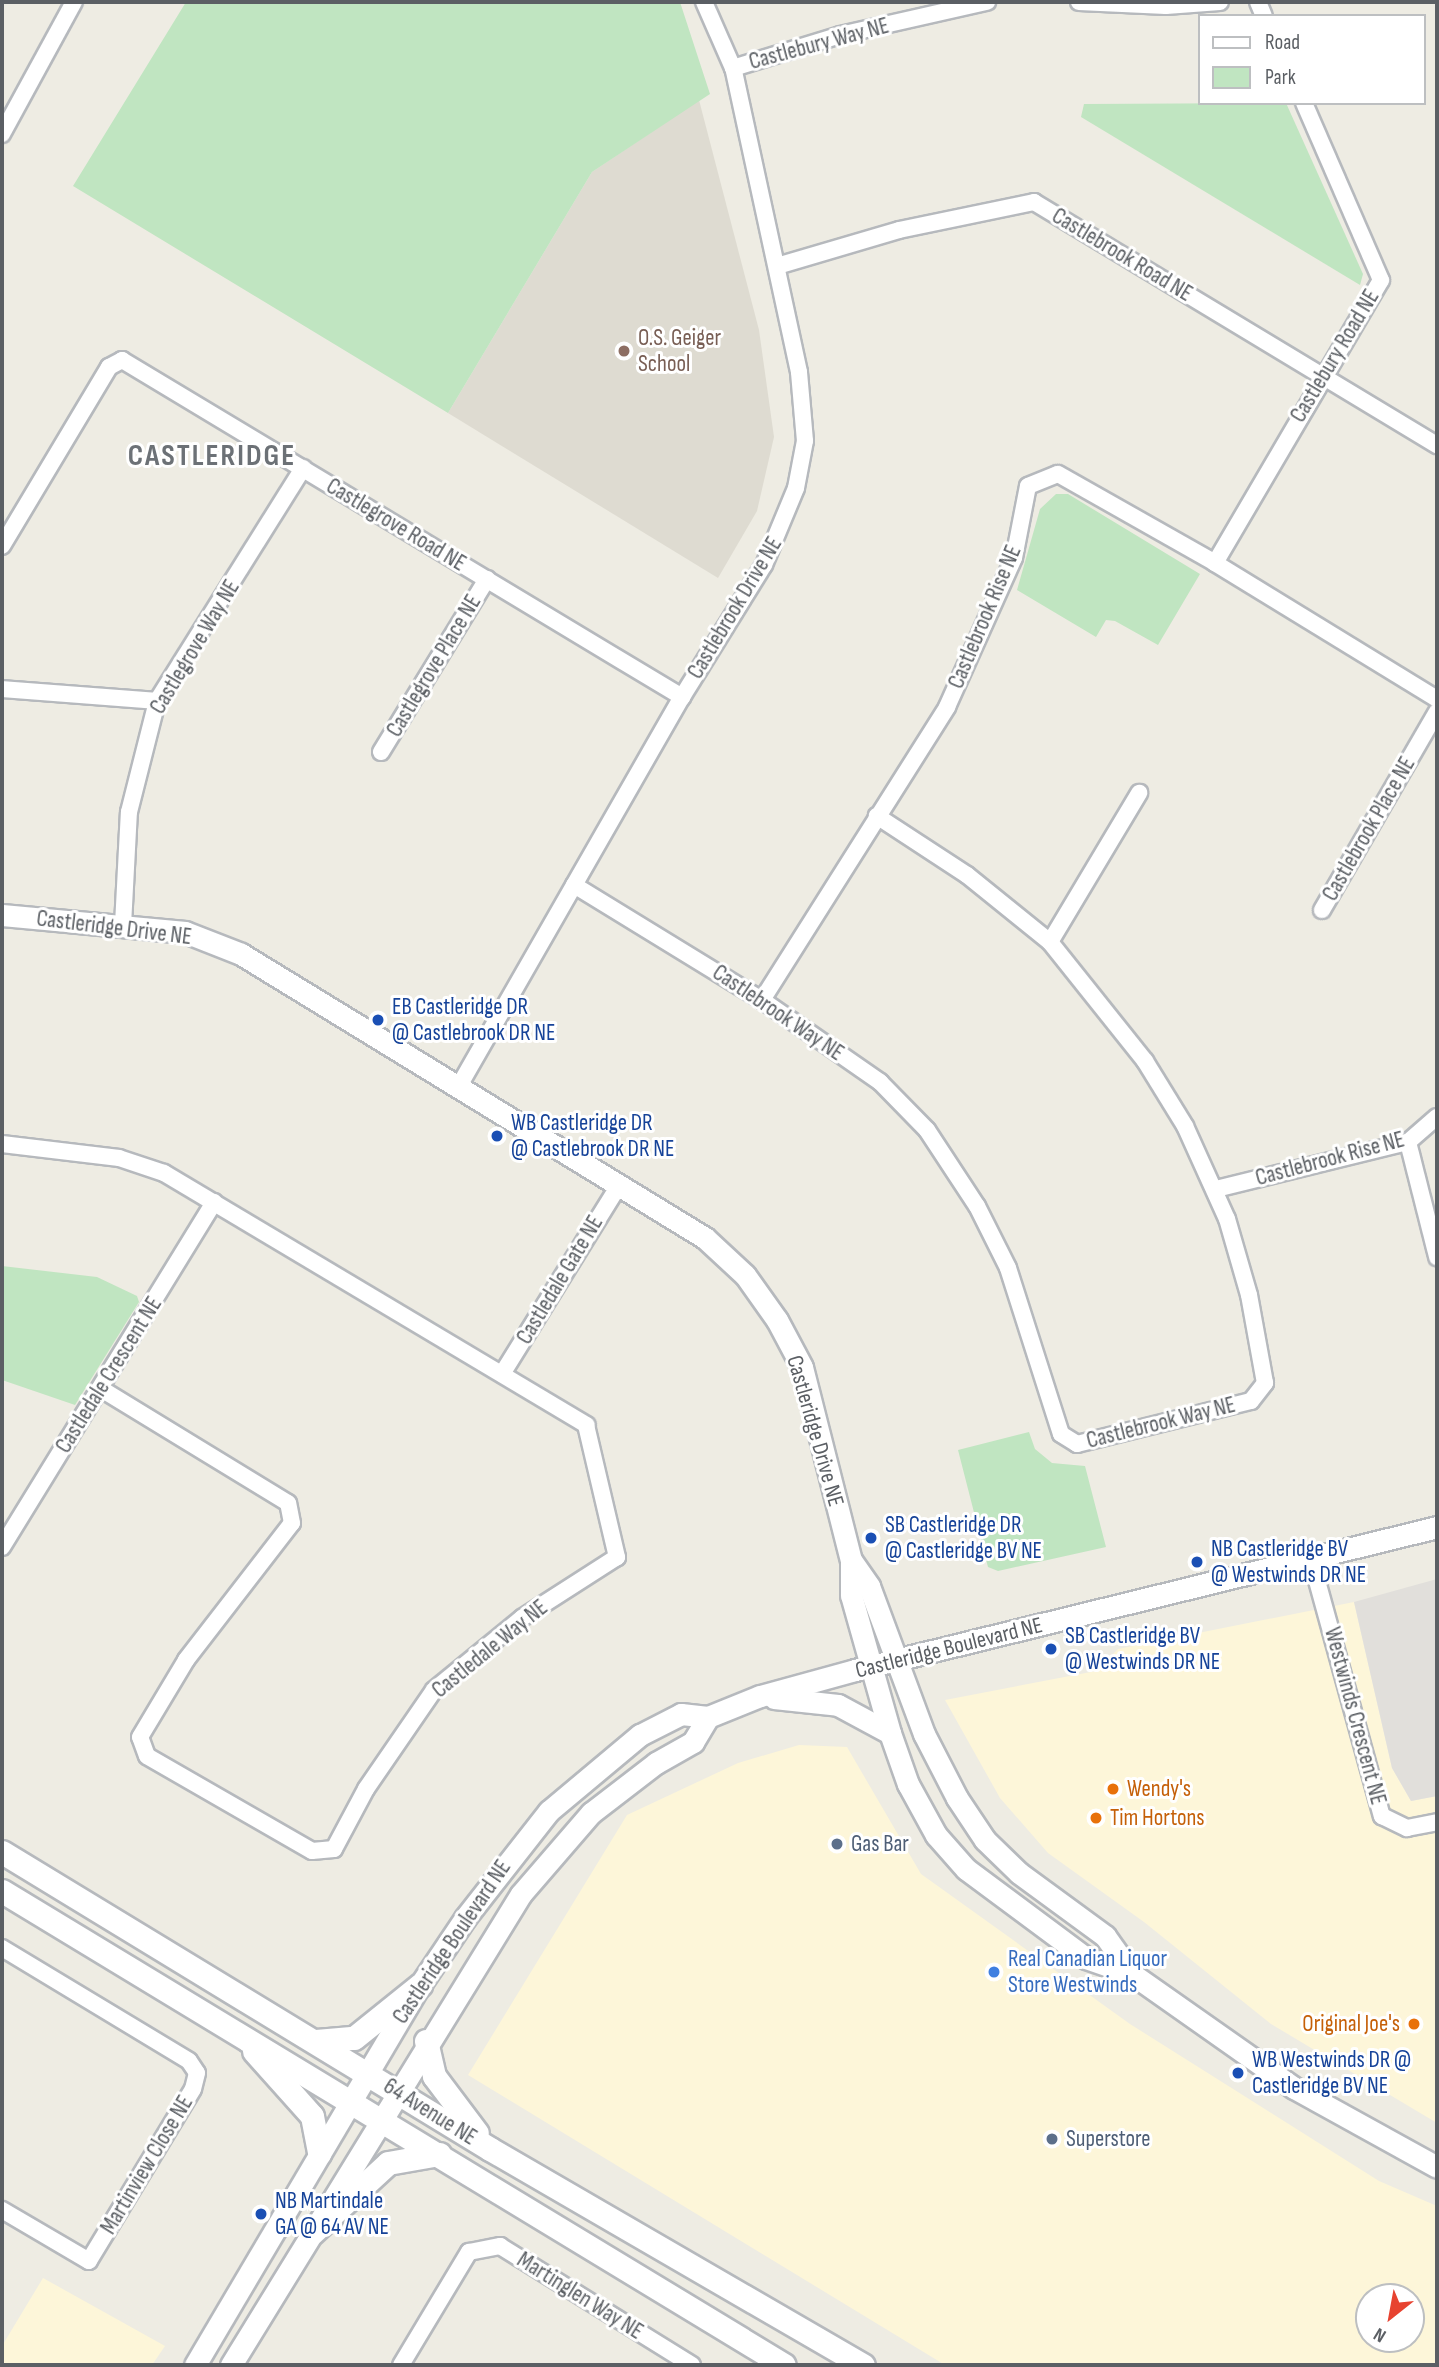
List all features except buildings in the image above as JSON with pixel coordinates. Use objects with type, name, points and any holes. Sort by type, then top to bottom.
[{"type":"main road","name":"64 Avenue NE","points":[[2,1852],[490,2149],[863,2365]]},
{"type":"main road","name":"64 Avenue NE","points":[[2,1891],[380,2117],[784,2365]]},
{"type":"main road","points":[[316,2041],[354,2038],[420,1985]]},
{"type":"main road","points":[[232,2029],[298,2096],[312,2116],[319,2153]]},
{"type":"main road","points":[[426,2041],[433,2076],[490,2149]]},
{"type":"main road","points":[[312,2233],[388,2163],[439,2154]]},
{"type":"street","points":[[2,134],[74,2]]},
{"type":"street","name":"Castlebrook Drive NE","points":[[458,1086],[682,697],[764,565],[796,488],[806,441],[799,372],[733,68],[704,2]]},
{"type":"street","name":"Castlebury Way NE","points":[[733,68],[932,8],[987,2]]},
{"type":"street","points":[[1079,2],[1166,6],[1220,2]]},
{"type":"street","name":"Castlebury Road NE","points":[[1214,563],[1381,280],[1305,105]]},
{"type":"street","name":"Castlebrook Road NE","points":[[777,266],[899,230],[1034,202],[1437,446]]},
{"type":"street","name":"Castlegrove Road NE","points":[[2,546],[109,367],[122,359],[682,697]]},
{"type":"street","name":"Castlegrove Way NE","points":[[123,925],[129,812],[157,701],[303,468]]},
{"type":"street","name":"Castlebrook Rise NE","points":[[762,1000],[947,707],[988,622],[1014,558],[1028,486],[1058,474],[1214,563],[1437,699]]},
{"type":"street","name":"Castlegrove Place NE","points":[[381,752],[486,579]]},
{"type":"street","points":[[2,689],[157,701]]},
{"type":"street","name":"Castlebrook Place NE","points":[[1322,910],[1437,712]]},
{"type":"street","points":[[1050,942],[1139,793]]},
{"type":"street","name":"Castlebrook Way NE","points":[[574,885],[762,1000],[880,1082],[927,1129],[976,1206],[1008,1268],[1062,1434],[1077,1444],[1251,1401],[1265,1383],[1249,1295],[1216,1189],[1185,1126],[1145,1061],[1050,942],[967,875],[877,816]]},
{"type":"street","name":"Castleridge Drive NE","points":[[2,915],[185,933],[241,954],[705,1238],[745,1275],[778,1320],[802,1367],[851,1560],[851,1595],[890,1733],[919,1804],[936,1835],[966,1869],[1086,1958],[1132,1974]]},
{"type":"street","name":"Castlebrook Rise NE","points":[[1216,1189],[1408,1142],[1437,1117]]},
{"type":"street","points":[[1408,1142],[1437,1257]]},
{"type":"street","name":"Castledale Way NE","points":[[2,1144],[119,1158],[164,1173],[586,1425],[617,1557],[522,1618],[434,1690],[373,1777],[334,1849],[312,1851],[147,1756],[140,1737],[186,1660],[292,1523],[288,1503],[101,1389]]},
{"type":"street","name":"Castledale Gate NE","points":[[502,1374],[618,1187]]},
{"type":"street","name":"Castledale Crescent NE","points":[[2,1547],[214,1202]]},
{"type":"street","name":"Castleridge Boulevard NE","points":[[195,2365],[420,1985],[509,1857],[583,1778],[640,1735],[681,1714],[708,1717],[760,1696],[872,1666],[1437,1527]]},
{"type":"street","name":"Westwinds Crescent NE","points":[[1311,1559],[1382,1816],[1407,1828],[1437,1822]]},
{"type":"street","name":"Castleridge Drive NE","points":[[851,1560],[869,1586],[924,1734],[957,1798],[985,1840],[1019,1873],[1105,1936],[1132,1974]]},
{"type":"street","points":[[760,1696],[838,1705],[890,1733]]},
{"type":"street","name":"Castleridge Boulevard NE","points":[[231,2365],[426,2041],[521,1894],[591,1813],[656,1763],[693,1742],[708,1717]]},
{"type":"street","name":"Martinview Close NE","points":[[2,1948],[189,2061],[198,2073],[193,2089],[89,2261],[2,2210]]},
{"type":"street","points":[[1132,1974],[1294,2088],[1437,2167]]},
{"type":"street","name":"Martinglen Way NE","points":[[401,2365],[469,2252],[500,2246],[675,2361],[692,2365]]},
{"type":"shaded area","name":"O.S. Geiger School","points":[[699,100],[759,330],[774,437],[757,511],[718,578],[448,413],[592,172]]},
{"type":"shaded area","points":[[1437,1579],[1437,1796],[1411,1801],[1392,1768],[1354,1602]]},
{"type":"shaded area","points":[[1354,1602],[1392,1768],[1411,1801],[1437,1796],[1437,2123],[1271,2024],[1144,1922],[1048,1853],[1000,1798],[945,1700],[1096,1671],[1118,1649]]},
{"type":"shaded area","points":[[799,1745],[847,1747],[921,1874],[1130,2024],[1379,2181],[1437,2206],[1437,2365],[945,2365],[468,2075],[627,1815],[738,1763]]},
{"type":"shaded area","points":[[43,2278],[165,2346],[152,2365],[2,2365],[2,2346]]},
{"type":"green space","points":[[186,2],[680,2],[710,94],[592,172],[448,413],[73,186]]},
{"type":"green space","points":[[1084,104],[1287,105],[1363,274],[1360,285],[1081,117]]},
{"type":"green space","points":[[1056,494],[1068,494],[1200,574],[1158,645],[1115,621],[1106,620],[1096,637],[1017,590],[1040,509]]},
{"type":"green space","points":[[2,1266],[97,1277],[137,1296],[139,1302],[75,1405],[2,1380]]},
{"type":"green space","points":[[1029,1432],[1035,1449],[1052,1463],[1085,1466],[1106,1547],[998,1571],[988,1567],[958,1450]]},
{"type":"place","name":"O.S. Geiger School","points":[[624,351]]},
{"type":"place","name":"EB Castleridge DR @ Castlebrook DR NE","points":[[378,1020]]},
{"type":"place","name":"WB Castleridge DR @ Castlebrook DR NE","points":[[497,1136]]},
{"type":"place","name":"SB Castleridge DR @ Castleridge BV NE","points":[[871,1538]]},
{"type":"place","name":"NB Castleridge BV @ Westwinds DR NE","points":[[1197,1562]]},
{"type":"place","name":"SB Castleridge BV @ Westwinds DR NE","points":[[1051,1649]]},
{"type":"place","name":"Wendy's","points":[[1113,1789]]},
{"type":"place","name":"Tim Hortons","points":[[1096,1818]]},
{"type":"place","name":"Gas Bar","points":[[837,1844]]},
{"type":"place","name":"Real Canadian Liquor Store Westwinds","points":[[994,1972]]},
{"type":"place","name":"Original Joe's","points":[[1414,2024]]},
{"type":"place","name":"WB Westwinds DR @ Castleridge BV NE","points":[[1238,2073]]},
{"type":"place","name":"Superstore","points":[[1052,2139]]},
{"type":"place","name":"NB Martindale GA @ 64 AV NE","points":[[261,2214]]},
{"type":"district","name":"CASTLERIDGE","points":[[212,456]]}]
